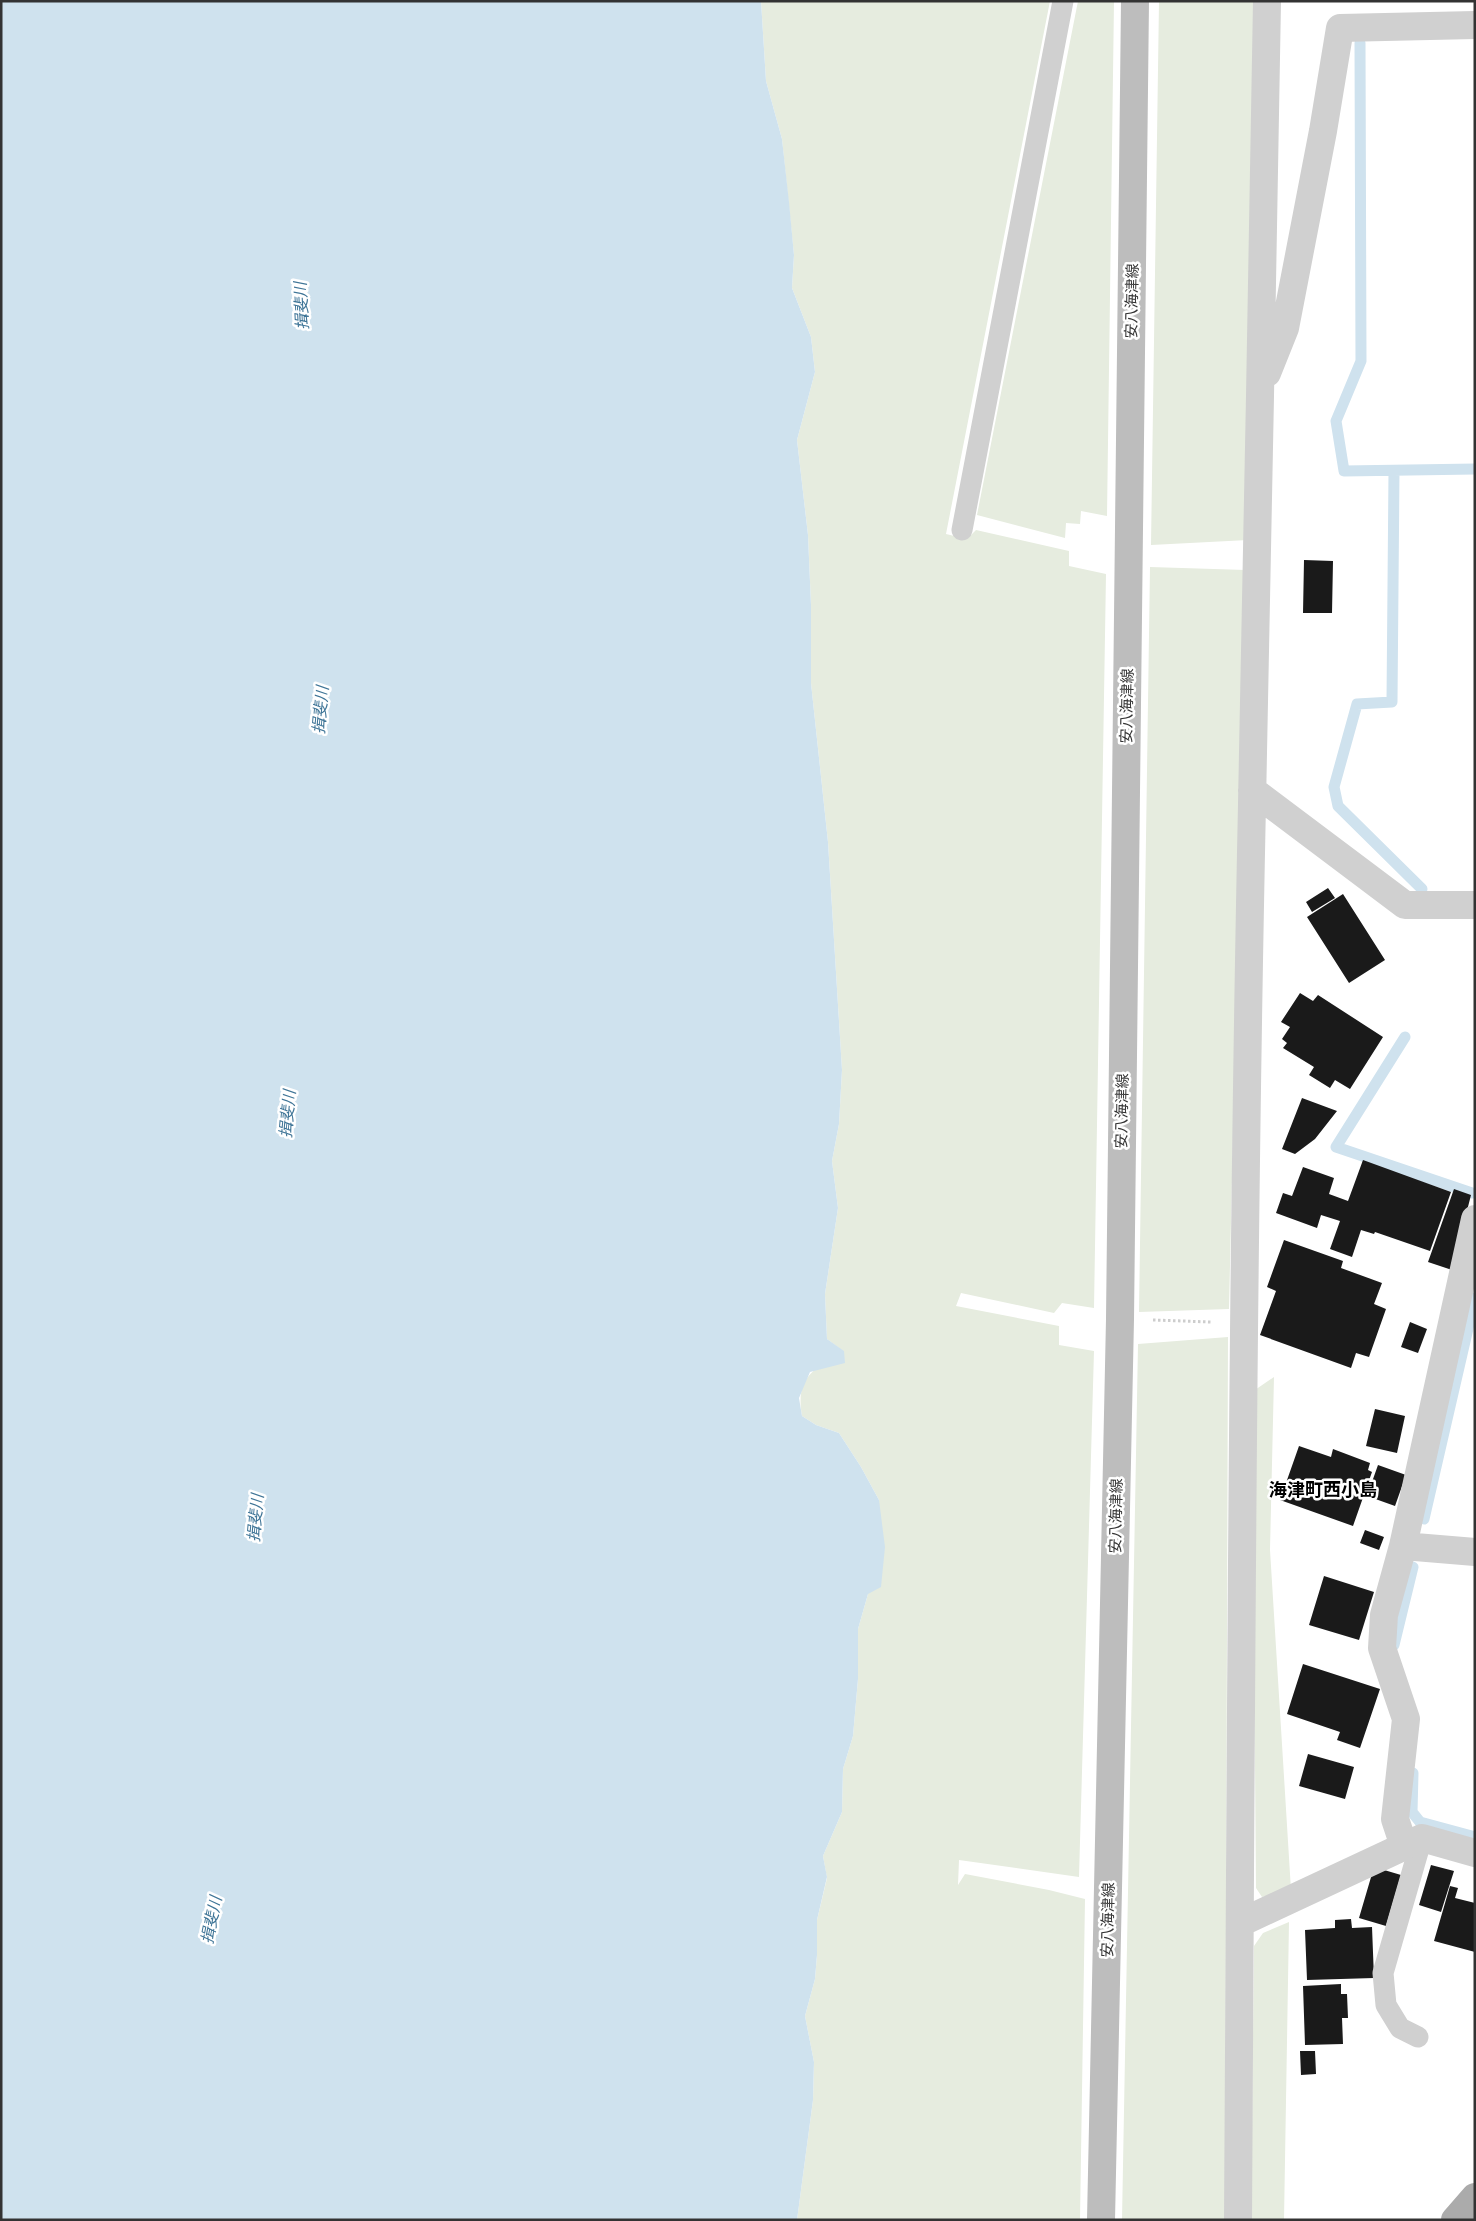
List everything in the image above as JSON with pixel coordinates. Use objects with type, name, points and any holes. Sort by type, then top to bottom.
[{"type":"main road","name":"安八海津線","points":[[1102,2220],[1120,1319],[1135,1]]},
{"type":"main road","points":[[1455,2220],[1475,2197]]},
{"type":"street","points":[[1238,2220],[1244,1324],[1266,1]]},
{"type":"street","points":[[1261,388],[1285,328],[1322,140],[1340,28],[1475,25]]},
{"type":"street","points":[[1252,790],[1405,906],[1475,905]]},
{"type":"street","points":[[1413,1842],[1395,1819],[1406,1719],[1382,1648],[1384,1615],[1403,1546],[1475,1218]]},
{"type":"street","points":[[1403,1546],[1475,1552]]},
{"type":"street","points":[[1240,1923],[1413,1842],[1475,1853]]},
{"type":"lane","points":[[962,530],[1063,1]]},
{"type":"lane","points":[[1413,1842],[1383,1973],[1386,2005],[1400,2028],[1418,2037]]},
{"type":"path","points":[[1120,1319],[1244,1324]]},
{"type":"shaded area","points":[[761,1],[1050,1],[946,534],[967,539],[976,530],[1069,551],[1069,566],[1106,574],[1094,1308],[1062,1303],[1054,1313],[961,1293],[956,1306],[1059,1326],[1059,1345],[1094,1351],[1079,1877],[959,1860],[958,1885],[965,1874],[1085,1899],[1080,2220],[797,2220],[813,2100],[814,2062],[805,2016],[815,1979],[817,1920],[827,1878],[823,1856],[842,1812],[843,1769],[853,1736],[858,1679],[858,1629],[868,1594],[879,1500],[839,1433],[816,1425],[802,1416],[801,1392],[804,1383],[815,1369],[843,1351],[827,1339],[825,1294],[838,1208],[832,1161],[839,1124],[842,1070],[828,842],[811,683],[811,605],[808,535],[797,440],[815,372],[811,337],[792,288],[794,255],[782,139],[766,81]]},
{"type":"shaded area","points":[[1078,1],[1114,1],[1107,516],[1081,511],[1080,524],[1066,523],[1065,538],[977,515]]},
{"type":"shaded area","points":[[1159,1],[1255,1],[1248,540],[1151,545]]},
{"type":"shaded area","points":[[1150,567],[1246,570],[1229,1309],[1139,1312]]},
{"type":"shaded area","points":[[1228,1337],[1225,2220],[1122,2220],[1138,1344]]},
{"type":"shaded area","points":[[1274,1377],[1270,1550],[1291,1890],[1262,1897],[1256,1888],[1252,1392]]},
{"type":"shaded area","points":[[1289,1922],[1284,2220],[1251,2220],[1254,1946],[1263,1933]]},
{"type":"water","name":"揖斐川","points":[[1,1],[761,1],[766,81],[782,139],[789,202],[794,255],[792,288],[811,337],[815,372],[797,440],[808,535],[811,605],[811,683],[828,842],[842,1070],[839,1124],[832,1161],[838,1208],[825,1294],[827,1339],[844,1351],[845,1363],[810,1372],[799,1398],[802,1416],[816,1425],[839,1433],[861,1467],[879,1500],[885,1547],[881,1587],[868,1594],[858,1629],[858,1679],[853,1736],[843,1769],[842,1812],[823,1856],[827,1877],[817,1920],[815,1979],[805,2016],[814,2062],[813,2100],[797,2220],[1,2220]]},
{"type":"building","points":[[1304,560],[1333,561],[1332,613],[1303,613]]},
{"type":"building","points":[[1328,888],[1335,898],[1312,912],[1306,902]]},
{"type":"building","points":[[1343,894],[1385,960],[1349,983],[1307,917]]},
{"type":"building","points":[[1300,993],[1313,1001],[1318,995],[1383,1037],[1350,1089],[1335,1080],[1330,1088],[1309,1075],[1314,1067],[1283,1048],[1287,1043],[1282,1039],[1290,1027],[1281,1022]]},
{"type":"building","points":[[1302,1098],[1337,1111],[1315,1139],[1295,1154],[1282,1149]]},
{"type":"building","points":[[1363,1160],[1451,1192],[1430,1251],[1375,1232],[1374,1234],[1361,1230],[1352,1257],[1330,1249],[1340,1221],[1321,1215],[1317,1228],[1276,1213],[1283,1193],[1292,1196],[1303,1167],[1334,1178],[1329,1194],[1348,1201]]},
{"type":"building","points":[[1454,1189],[1471,1195],[1452,1270],[1428,1262]]},
{"type":"building","points":[[1284,1240],[1343,1261],[1341,1268],[1382,1283],[1374,1304],[1386,1309],[1369,1357],[1356,1353],[1351,1368],[1260,1335],[1276,1291],[1267,1287]]},
{"type":"building","points":[[1410,1322],[1427,1329],[1418,1353],[1401,1347]]},
{"type":"building","points":[[1375,1409],[1405,1416],[1397,1453],[1366,1446]]},
{"type":"building","points":[[1299,1446],[1331,1457],[1333,1449],[1370,1463],[1368,1470],[1372,1472],[1353,1526],[1280,1500]]},
{"type":"building","points":[[1378,1465],[1406,1475],[1395,1506],[1367,1496]]},
{"type":"building","points":[[1365,1530],[1384,1537],[1379,1550],[1360,1543]]},
{"type":"building","points":[[1324,1576],[1374,1592],[1359,1640],[1309,1625]]},
{"type":"building","points":[[1303,1664],[1380,1689],[1360,1748],[1337,1740],[1340,1732],[1287,1714]]},
{"type":"building","points":[[1308,1754],[1354,1767],[1345,1799],[1299,1786]]},
{"type":"building","points":[[1431,1865],[1454,1871],[1441,1912],[1419,1905]]},
{"type":"building","points":[[1374,1867],[1401,1875],[1386,1926],[1359,1918]]},
{"type":"building","points":[[1450,1886],[1458,1888],[1455,1898],[1475,1903],[1475,1952],[1434,1941]]},
{"type":"building","points":[[1351,1919],[1352,1928],[1372,1927],[1374,1978],[1307,1980],[1305,1930],[1335,1928],[1335,1920]]},
{"type":"building","points":[[1341,1984],[1341,1994],[1347,1994],[1348,2018],[1342,2018],[1343,2044],[1305,2045],[1303,1986]]},
{"type":"building","points":[[1300,2051],[1315,2051],[1316,2074],[1301,2075]]},
{"type":"waterway","points":[[1360,43],[1361,361],[1336,421],[1344,471],[1475,469]]},
{"type":"waterway","points":[[1394,471],[1392,702],[1357,704],[1334,787],[1338,806],[1422,889]]},
{"type":"waterway","points":[[1405,1037],[1336,1147],[1472,1193]]},
{"type":"waterway","points":[[1424,1519],[1475,1298]]},
{"type":"waterway","points":[[1394,1645],[1413,1567]]},
{"type":"waterway","points":[[1413,1773],[1412,1812],[1420,1822],[1475,1837]]},
{"type":"district","name":"海津町西小島","points":[[1323,1490]]}]
